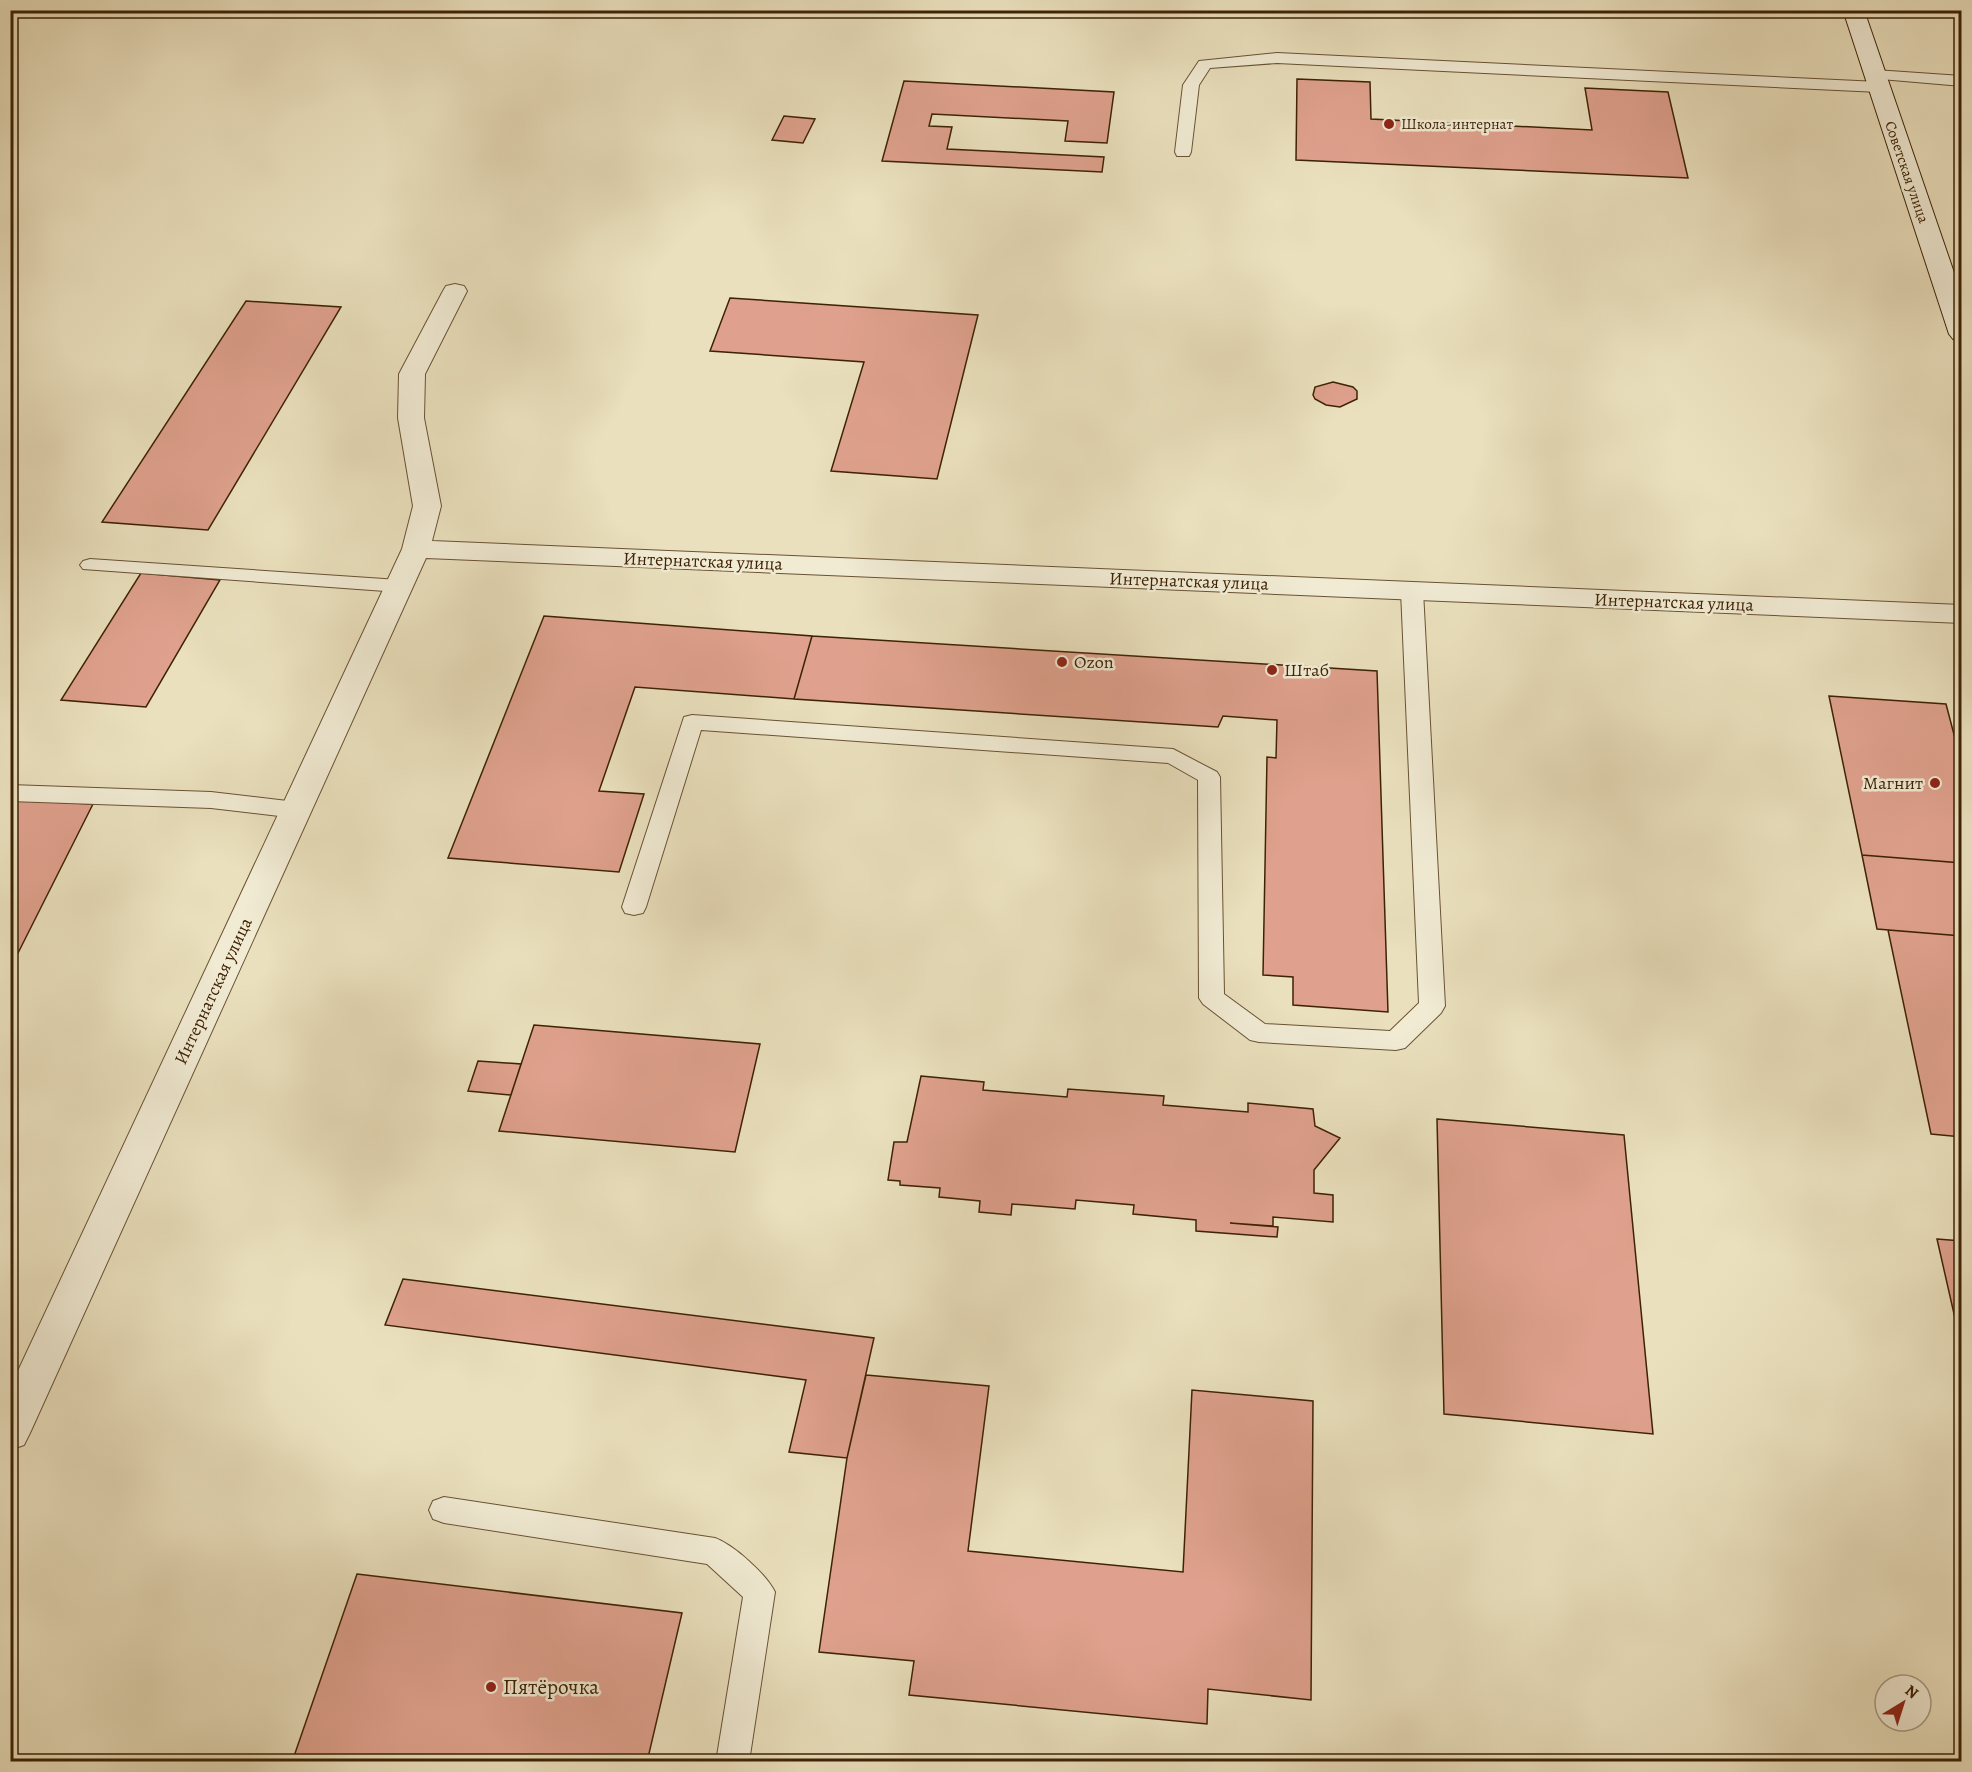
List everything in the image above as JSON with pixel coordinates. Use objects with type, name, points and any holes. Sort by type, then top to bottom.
[{"type":"street","name":"Советская улица","points":[[1853,10],[1958,312],[1962,334]]},
{"type":"street","name":"Интернатская улица","points":[[10,1434],[416,549],[427,506],[411,418],[412,374],[455,291]]},
{"type":"street","name":"Интернатская улица","points":[[416,549],[1962,614]]},
{"type":"lane","points":[[1183,152],[1191,85],[1204,64],[1277,58],[1877,81],[1962,81]]},
{"type":"lane","points":[[90,565],[399,586]]},
{"type":"lane","points":[[634,907],[692,722],[1173,756],[1209,777],[1212,998],[1259,1033],[1396,1041],[1432,1006],[1412,591]]},
{"type":"lane","points":[[10,793],[211,800],[296,810]]},
{"type":"lane","points":[[444,1510],[715,1552],[759,1592],[732,1761]]},
{"type":"building","name":"Школа-интернат","points":[[1297,79],[1370,82],[1371,119],[1592,130],[1585,88],[1668,92],[1688,178],[1296,160]]},
{"type":"building","points":[[904,81],[1114,92],[1107,143],[1065,141],[1068,121],[932,114],[929,126],[952,127],[947,149],[1104,157],[1102,172],[882,161]]},
{"type":"building","points":[[784,116],[815,119],[803,143],[772,140]]},
{"type":"building","points":[[730,298],[978,315],[937,479],[831,471],[864,362],[710,351]]},
{"type":"building","points":[[246,301],[341,307],[208,530],[102,522]]},
{"type":"building","points":[[1333,382],[1353,387],[1357,391],[1357,399],[1340,407],[1326,405],[1315,399],[1313,395],[1315,387]]},
{"type":"building","points":[[141,573],[220,580],[146,707],[61,700]]},
{"type":"building","points":[[544,616],[812,636],[794,699],[635,687],[599,791],[644,794],[619,872],[448,858]]},
{"type":"building","points":[[812,636],[1377,671],[1388,1012],[1293,1005],[1293,977],[1263,975],[1267,757],[1276,758],[1277,720],[1223,716],[1218,727],[794,699]]},
{"type":"building","points":[[1829,696],[1946,704],[1962,765],[1962,863],[1862,855]]},
{"type":"building","points":[[10,800],[93,804],[10,969]]},
{"type":"building","points":[[1862,855],[1962,863],[1962,936],[1877,929]]},
{"type":"building","points":[[1888,930],[1962,936],[1962,1137],[1931,1134]]},
{"type":"building","points":[[534,1025],[760,1044],[735,1152],[499,1131]]},
{"type":"building","points":[[478,1061],[521,1064],[511,1095],[468,1091]]},
{"type":"building","points":[[921,1076],[984,1082],[983,1090],[1067,1097],[1068,1089],[1164,1096],[1163,1105],[1248,1112],[1248,1103],[1313,1109],[1315,1126],[1340,1138],[1314,1170],[1314,1193],[1333,1195],[1333,1222],[1273,1217],[1273,1226],[1230,1223],[1278,1227],[1277,1237],[1196,1231],[1196,1220],[1133,1214],[1134,1205],[1076,1200],[1075,1209],[1012,1204],[1011,1215],[979,1212],[980,1201],[939,1197],[940,1188],[900,1185],[900,1181],[888,1180],[894,1142],[907,1142]]},
{"type":"building","points":[[1437,1119],[1624,1135],[1653,1434],[1444,1414]]},
{"type":"building","points":[[1937,1239],[1962,1241],[1962,1349]]},
{"type":"building","points":[[403,1279],[874,1338],[847,1458],[789,1452],[806,1380],[385,1325]]},
{"type":"building","points":[[866,1375],[989,1386],[968,1551],[1183,1572],[1192,1390],[1313,1401],[1311,1700],[1208,1689],[1207,1724],[909,1695],[914,1661],[819,1652],[847,1458]]},
{"type":"building","name":"Пятёрочка","points":[[357,1574],[682,1613],[647,1762],[292,1762]]},
{"type":"place","name":"Школа-интернат","points":[[1389,124]]},
{"type":"place","name":"Ozon","points":[[1062,662]]},
{"type":"place","name":"Штаб","points":[[1272,670]]},
{"type":"place","name":"Магнит","points":[[1935,783]]},
{"type":"place","name":"Пятёрочка","points":[[491,1687]]}]
